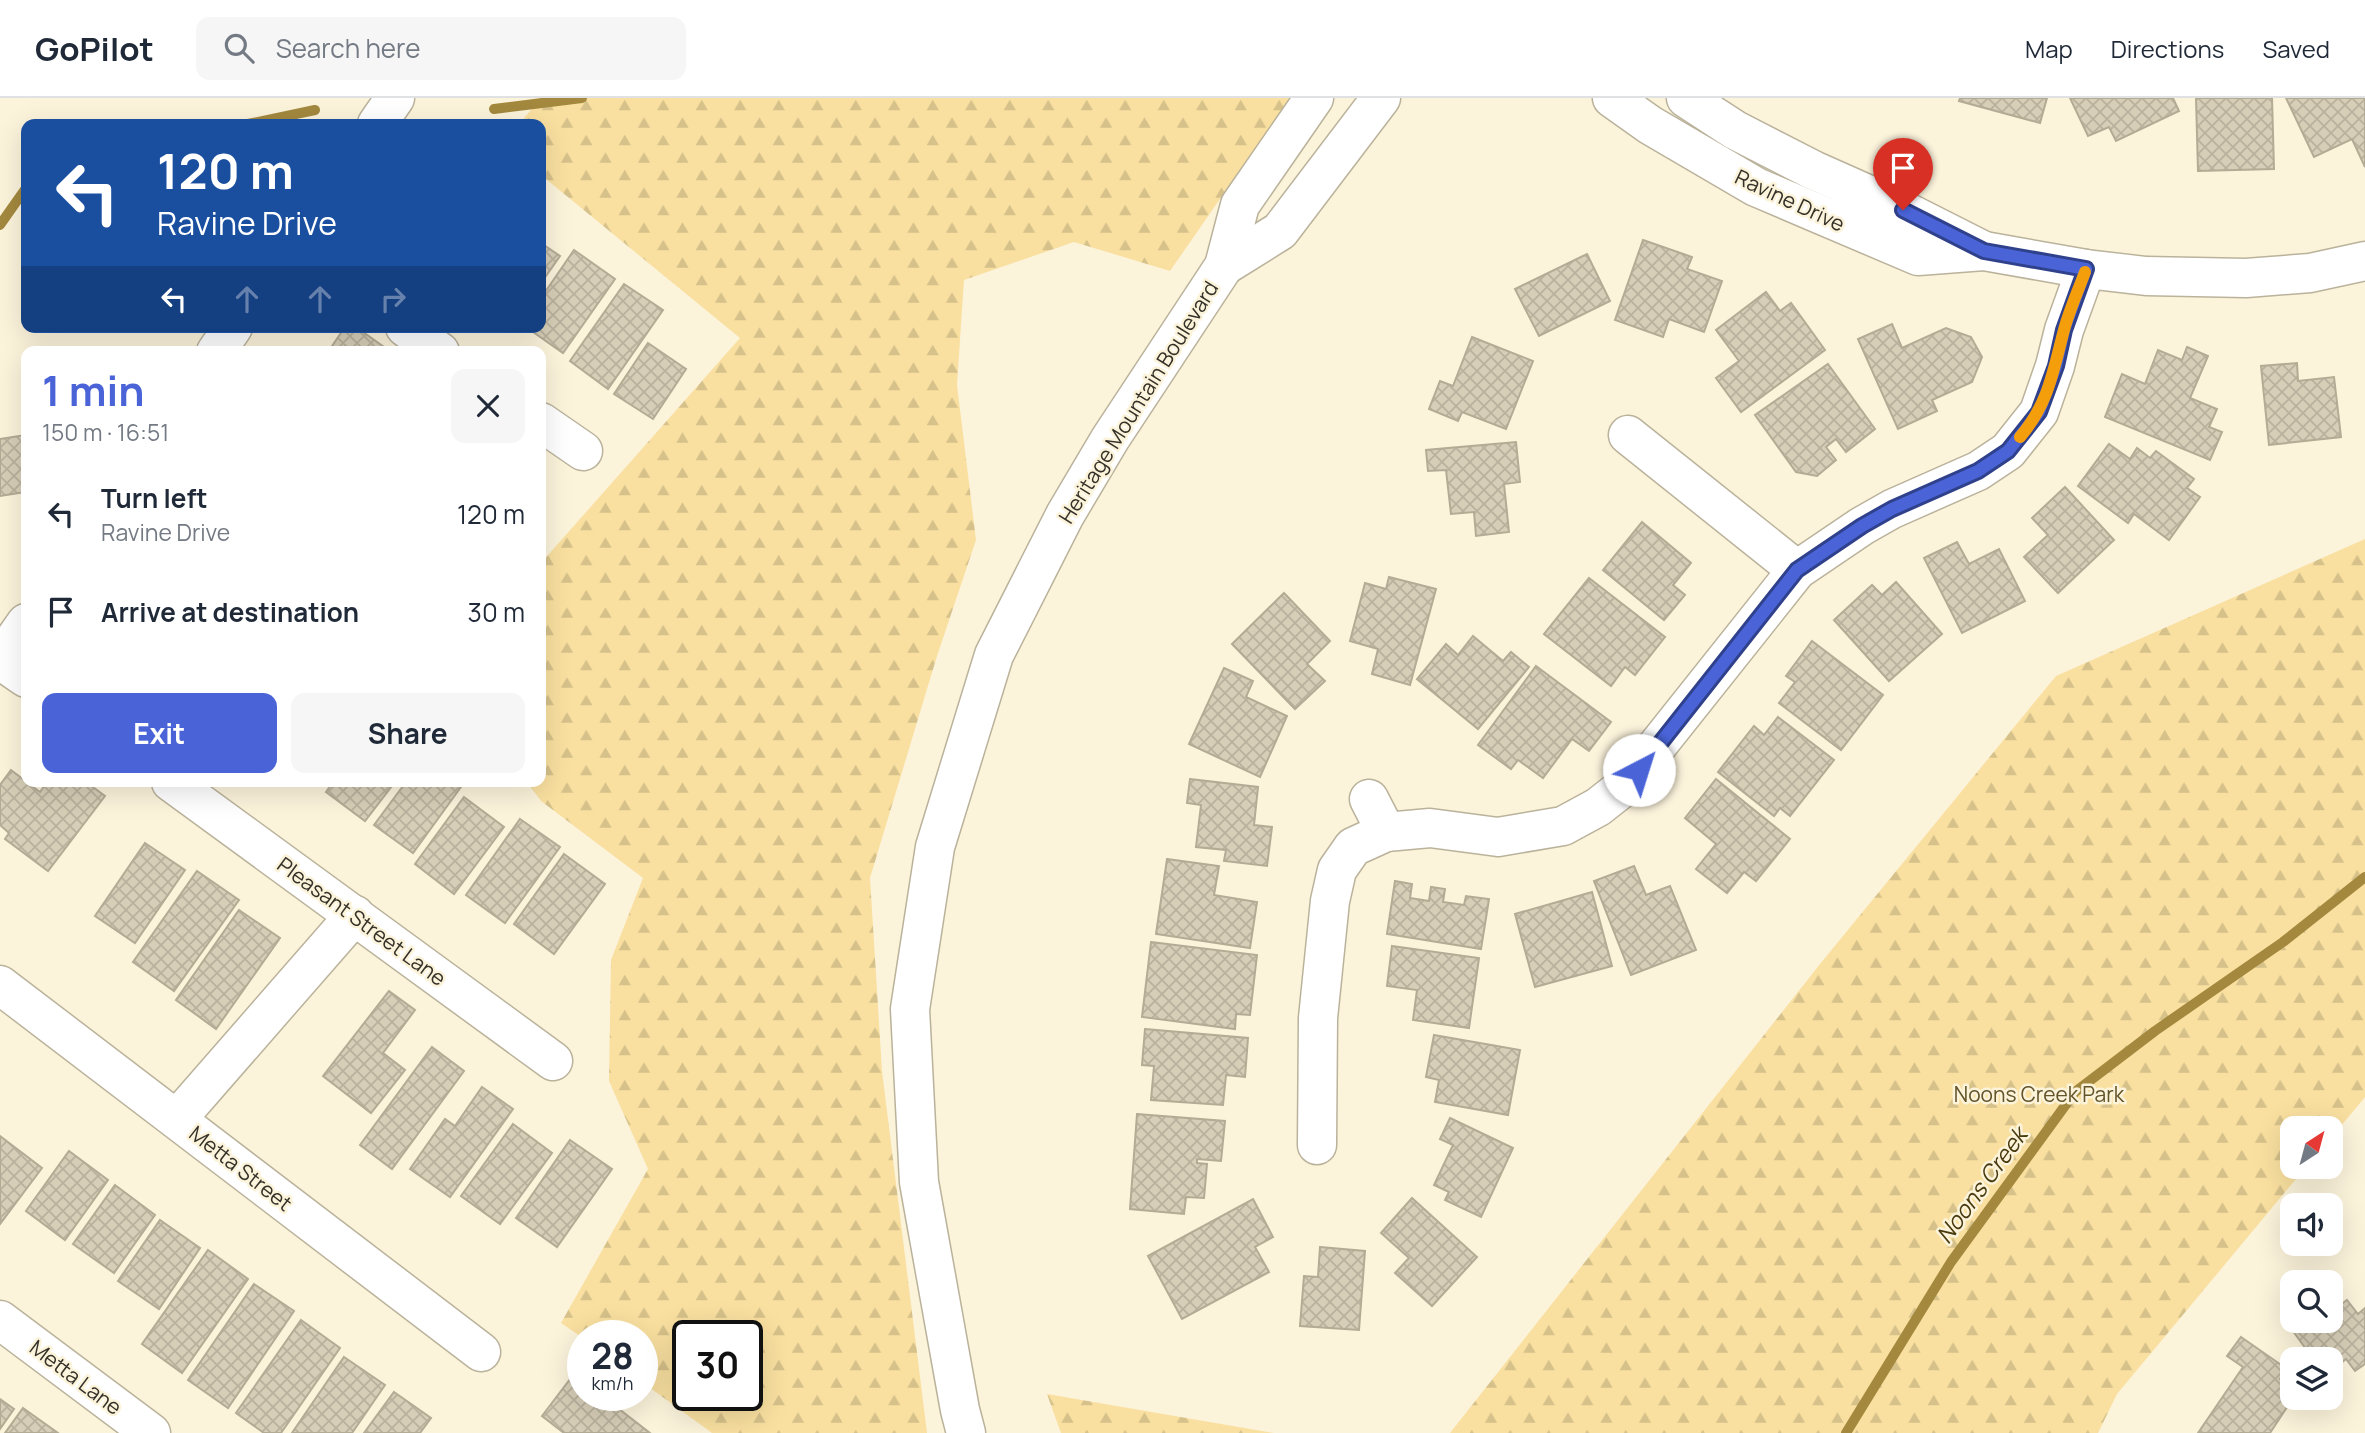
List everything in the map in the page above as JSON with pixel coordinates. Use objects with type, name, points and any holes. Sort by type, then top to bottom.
[{"type":"street","points":[[381,119],[396,98]]},
{"type":"street","name":"Heritage Mountain Boulevard","points":[[966,1433],[919,1182],[911,1035],[910,1009],[935,847],[1000,643],[1071,504],[1110,439],[1224,267],[1240,205],[1314,98]]},
{"type":"street","name":"Heritage Mountain Boulevard","points":[[1224,267],[1280,232],[1381,98]]},
{"type":"street","name":"Ravine Drive","points":[[1612,98],[1650,125],[1756,187],[1918,256],[1984,251],[2086,269],[2146,276],[2246,278],[2310,273],[2365,261]]},
{"type":"street","name":"Ravine Drive","points":[[1686,98],[1735,130],[1984,251]]},
{"type":"street","points":[[1317,1145],[1318,1018],[1330,901],[1337,870],[1378,816],[1430,828],[1498,837],[1563,826],[1598,807],[1626,785],[1797,570],[1892,509],[1978,471],[2008,451],[2039,412],[2086,269]]},
{"type":"street","points":[[413,333],[432,346]]},
{"type":"street","points":[[546,425],[583,451]]},
{"type":"street","points":[[1628,435],[1797,570]]},
{"type":"street","points":[[21,629],[0,660],[21,675]]},
{"type":"street","name":"Pleasant Street Lane","points":[[178,787],[553,1061]]},
{"type":"street","points":[[177,1119],[355,915]]},
{"type":"street","name":"Metta Street","points":[[0,985],[481,1352]]},
{"type":"street","name":"Metta Lane","points":[[0,1320],[151,1433]]},
{"type":"green space","points":[[541,98],[1290,98],[1170,271],[1074,242],[964,280],[957,385],[976,540],[937,656],[870,878],[882,1071],[927,1433],[712,1433],[682,1411],[763,1411],[763,1320],[672,1320],[672,1404],[658,1394],[658,1320],[567,1320],[567,1327],[561,1323],[648,1169],[609,1081],[611,960],[643,878],[541,801],[531,787],[546,787],[546,557],[740,338],[546,179],[546,119],[523,119]]},
{"type":"green space","name":"Noons Creek Park","points":[[2365,539],[2365,1097],[2343,1124],[2343,1116],[2280,1116],[2280,1180],[2295,1180],[2284,1193],[2280,1193],[2280,1198],[2117,1394],[2098,1433],[1450,1433],[1820,964],[2056,676]]},
{"type":"green space","points":[[1047,1394],[1274,1433],[1061,1433]]},
{"type":"building","points":[[1960,98],[2047,98],[2040,123],[1959,101]]},
{"type":"building","points":[[2070,98],[2173,98],[2179,111],[2116,141],[2109,127],[2088,136]]},
{"type":"building","points":[[2196,98],[2272,98],[2274,169],[2198,171]]},
{"type":"building","points":[[2286,98],[2365,98],[2365,167],[2352,139],[2314,157]]},
{"type":"building","points":[[1643,240],[1692,257],[1687,269],[1722,281],[1704,332],[1669,319],[1663,337],[1615,320]]},
{"type":"building","points":[[546,246],[560,256],[546,276]]},
{"type":"building","points":[[574,250],[615,279],[563,353],[535,333],[546,333],[546,291]]},
{"type":"building","points":[[1587,254],[1610,301],[1539,336],[1515,289]]},
{"type":"building","points":[[624,284],[663,310],[608,389],[570,361]]},
{"type":"building","points":[[1766,292],[1780,311],[1791,303],[1825,350],[1741,412],[1716,378],[1739,361],[1716,330]]},
{"type":"building","points":[[1892,324],[1902,348],[1946,328],[1971,337],[1982,357],[1972,382],[1932,400],[1937,411],[1898,429],[1858,339]]},
{"type":"building","points":[[341,333],[364,333],[383,346],[332,346]]},
{"type":"building","points":[[1472,337],[1533,361],[1506,429],[1462,412],[1458,421],[1429,409],[1440,381],[1453,386]]},
{"type":"building","points":[[648,343],[686,369],[653,419],[614,394]]},
{"type":"building","points":[[2187,347],[2208,356],[2190,398],[2217,409],[2209,427],[2222,432],[2210,460],[2105,417],[2122,374],[2145,384],[2158,350],[2182,360]]},
{"type":"building","points":[[2297,363],[2298,381],[2334,377],[2341,437],[2269,445],[2261,366]]},
{"type":"building","points":[[1828,364],[1875,429],[1846,452],[1836,439],[1826,447],[1836,460],[1817,476],[1796,472],[1755,415]]},
{"type":"building","points":[[21,436],[21,493],[0,496],[0,439]]},
{"type":"building","points":[[1516,442],[1520,482],[1504,484],[1509,532],[1476,536],[1474,512],[1451,514],[1446,470],[1428,471],[1426,450]]},
{"type":"building","points":[[2109,444],[2130,459],[2137,448],[2150,458],[2156,451],[2194,479],[2187,488],[2200,497],[2169,540],[2134,514],[2128,523],[2078,486]]},
{"type":"building","points":[[2065,487],[2114,540],[2058,593],[2024,557],[2048,535],[2032,518]]},
{"type":"building","points":[[1642,522],[1691,563],[1673,585],[1685,595],[1664,620],[1603,570]]},
{"type":"building","points":[[1957,542],[1969,564],[1999,549],[2025,601],[1962,633],[1924,558]]},
{"type":"building","points":[[1389,577],[1436,589],[1410,685],[1372,674],[1378,649],[1350,641],[1365,583],[1386,589]]},
{"type":"building","points":[[1589,578],[1665,637],[1635,675],[1625,667],[1611,686],[1544,634]]},
{"type":"building","points":[[1896,582],[1942,634],[1889,681],[1834,620],[1872,585],[1882,595]]},
{"type":"building","points":[[1284,593],[1330,641],[1307,664],[1325,681],[1295,709],[1232,644]]},
{"type":"building","points":[[1473,636],[1503,661],[1511,652],[1529,667],[1478,729],[1417,679],[1446,644],[1458,655]]},
{"type":"building","points":[[1812,641],[1883,695],[1841,750],[1779,703],[1795,682],[1786,676]]},
{"type":"building","points":[[1536,666],[1611,722],[1589,751],[1572,739],[1543,778],[1518,760],[1511,769],[1478,745]]},
{"type":"building","points":[[1224,668],[1253,681],[1246,697],[1287,716],[1260,777],[1189,744]]},
{"type":"building","points":[[1778,717],[1834,760],[1790,816],[1780,808],[1774,816],[1718,772],[1754,726],[1764,735]]},
{"type":"building","points":[[11,770],[21,778],[21,787],[33,787],[40,792],[44,787],[93,787],[105,796],[48,871],[5,839],[9,833],[0,825],[0,785]]},
{"type":"building","points":[[1190,779],[1258,787],[1254,825],[1272,827],[1267,866],[1224,861],[1226,850],[1196,847],[1201,805],[1187,803]]},
{"type":"building","points":[[1716,779],[1790,839],[1756,881],[1744,872],[1727,893],[1696,869],[1716,844],[1685,818]]},
{"type":"building","points":[[330,787],[391,787],[365,821],[326,792]]},
{"type":"building","points":[[402,787],[461,787],[413,853],[374,825]]},
{"type":"building","points":[[464,797],[504,827],[454,894],[415,864]]},
{"type":"building","points":[[520,819],[560,847],[505,923],[466,895]]},
{"type":"building","points":[[145,843],[185,870],[135,943],[95,916]]},
{"type":"building","points":[[564,854],[605,884],[554,954],[514,924]]},
{"type":"building","points":[[1167,859],[1219,866],[1214,895],[1257,902],[1250,948],[1156,934]]},
{"type":"building","points":[[1634,866],[1646,895],[1670,886],[1696,950],[1631,975],[1594,881]]},
{"type":"building","points":[[197,871],[239,900],[174,991],[133,962]]},
{"type":"building","points":[[1395,881],[1412,884],[1410,898],[1429,901],[1431,887],[1445,889],[1443,902],[1464,905],[1466,896],[1489,899],[1481,949],[1387,934]]},
{"type":"building","points":[[1592,892],[1612,966],[1535,987],[1515,914]]},
{"type":"building","points":[[239,910],[280,938],[216,1029],[176,1000]]},
{"type":"building","points":[[1151,942],[1257,955],[1250,1015],[1236,1014],[1235,1029],[1142,1017]]},
{"type":"building","points":[[1392,946],[1479,958],[1469,1028],[1413,1020],[1417,990],[1387,986]]},
{"type":"building","points":[[389,991],[415,1010],[383,1053],[405,1070],[371,1113],[323,1076]]},
{"type":"building","points":[[1145,1029],[1248,1038],[1245,1077],[1226,1075],[1223,1105],[1151,1100],[1154,1066],[1142,1065]]},
{"type":"building","points":[[1434,1035],[1520,1050],[1508,1115],[1435,1102],[1439,1080],[1426,1077]]},
{"type":"building","points":[[432,1047],[464,1071],[392,1169],[360,1145]]},
{"type":"building","points":[[482,1087],[513,1109],[450,1197],[410,1169],[445,1119],[455,1126]]},
{"type":"building","points":[[1137,1114],[1225,1121],[1221,1161],[1197,1159],[1197,1163],[1207,1164],[1204,1198],[1186,1197],[1184,1214],[1130,1209]]},
{"type":"building","points":[[1450,1118],[1513,1148],[1481,1217],[1445,1200],[1449,1192],[1434,1185],[1453,1145],[1440,1139]]},
{"type":"building","points":[[513,1124],[552,1153],[500,1224],[461,1196]]},
{"type":"building","points":[[0,1136],[42,1168],[0,1224]]},
{"type":"building","points":[[570,1140],[612,1169],[557,1247],[516,1218]]},
{"type":"building","points":[[69,1151],[108,1180],[65,1240],[26,1211]]},
{"type":"building","points":[[115,1185],[155,1215],[114,1273],[73,1244]]},
{"type":"building","points":[[1412,1198],[1477,1257],[1432,1306],[1395,1273],[1409,1258],[1381,1233]]},
{"type":"building","points":[[1253,1199],[1273,1237],[1255,1247],[1269,1272],[1182,1319],[1148,1256]]},
{"type":"building","points":[[160,1220],[200,1248],[159,1309],[118,1281]]},
{"type":"building","points":[[1320,1247],[1365,1251],[1359,1330],[1300,1326],[1304,1276],[1318,1277]]},
{"type":"building","points":[[208,1250],[248,1279],[182,1373],[142,1344]]},
{"type":"building","points":[[254,1284],[294,1311],[228,1408],[188,1380]]},
{"type":"building","points":[[2347,1300],[2358,1314],[2365,1308],[2365,1364],[2355,1371],[2346,1359],[2343,1361],[2343,1347],[2305,1347],[2294,1333],[2343,1333],[2343,1303]]},
{"type":"building","points":[[301,1320],[340,1348],[281,1433],[264,1433],[236,1413]]},
{"type":"building","points":[[2241,1337],[2280,1364],[2280,1410],[2285,1410],[2270,1433],[2198,1433],[2243,1367],[2227,1356]]},
{"type":"building","points":[[344,1357],[385,1385],[352,1433],[292,1433]]},
{"type":"building","points":[[567,1383],[567,1411],[622,1411],[650,1433],[564,1433],[542,1416]]},
{"type":"building","points":[[394,1392],[431,1418],[420,1433],[364,1433]]},
{"type":"building","points":[[0,1399],[14,1409],[0,1429]]},
{"type":"building","points":[[23,1408],[58,1433],[5,1433]]},
{"type":"waterway","points":[[494,109],[582,98]]},
{"type":"waterway","points":[[272,119],[315,110]]},
{"type":"waterway","points":[[0,225],[21,195]]},
{"type":"waterway","name":"Noons Creek","points":[[1846,1433],[1951,1262],[2075,1092],[2155,1031],[2283,942],[2365,877]]},
{"type":"slow traffic","points":[[2020,437],[2039,412],[2048,391],[2064,330],[2085,272]]},
{"type":"route","points":[[1639,770],[1797,570],[1892,509],[1978,471],[2008,451],[2039,412],[2086,269],[1984,251],[1903,210]]}]
